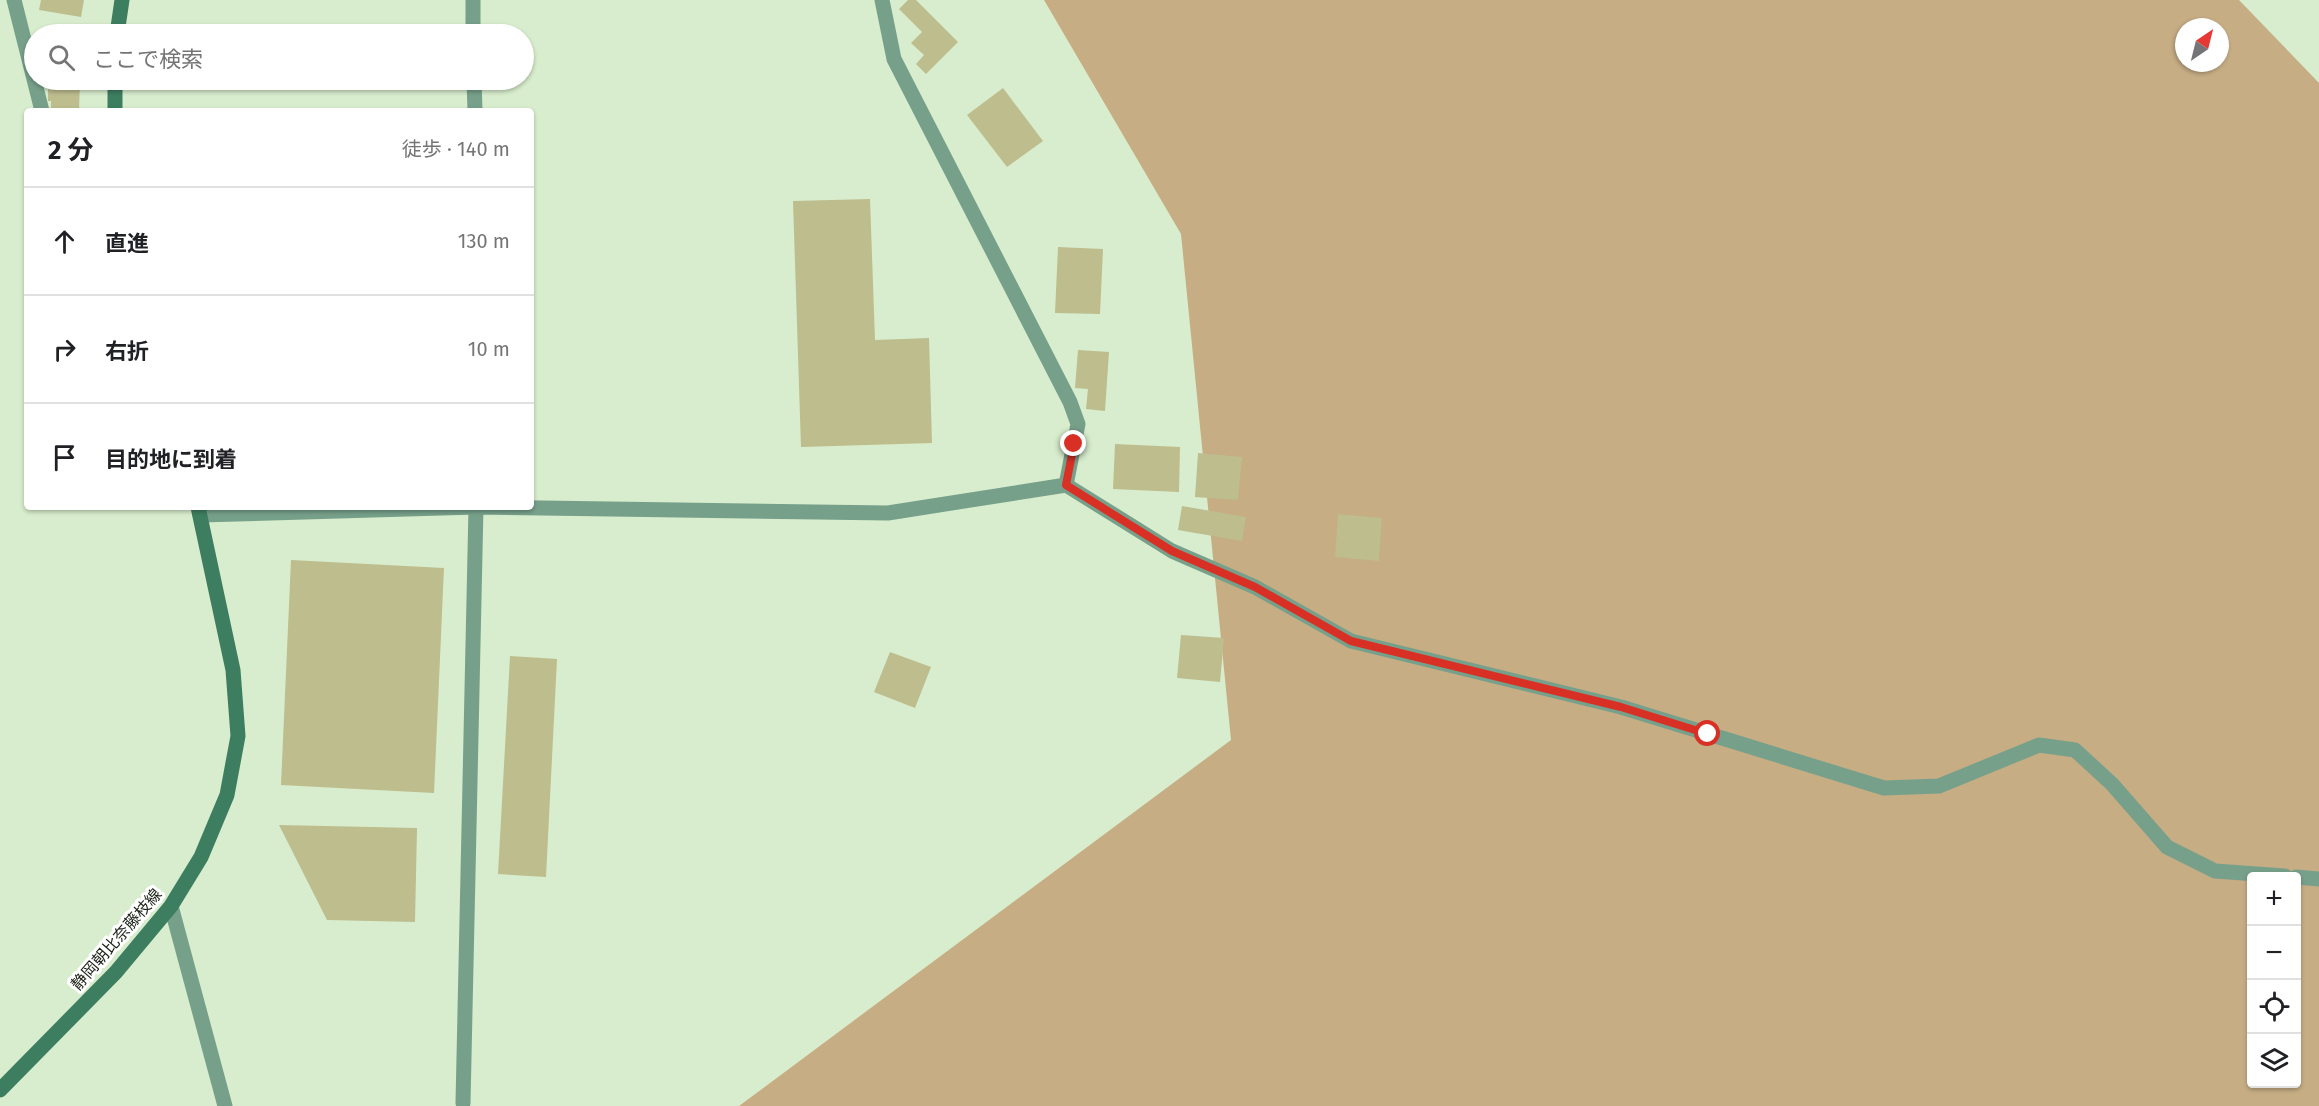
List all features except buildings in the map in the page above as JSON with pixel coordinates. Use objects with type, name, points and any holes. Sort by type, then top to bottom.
[{"type":"main road","points":[[118,24],[122,0]]},
{"type":"main road","points":[[115,90],[115,108]]},
{"type":"main road","name":"静岡朝比奈藤枝線","points":[[0,1090],[116,972],[171,906],[201,857],[227,795],[238,736],[233,670],[199,511]]},
{"type":"street","points":[[14,0],[24,40]]},
{"type":"street","points":[[473,0],[473,24]]},
{"type":"street","points":[[882,0],[894,59],[1070,402],[1078,424],[1066,485]]},
{"type":"street","points":[[37,90],[41,108]]},
{"type":"street","points":[[474,90],[475,108]]},
{"type":"street","points":[[534,508],[888,513],[1066,485],[1172,551],[1255,587],[1351,641],[1621,707],[1884,788],[1939,786],[2039,746],[2075,750],[2112,784],[2167,847],[2215,871],[2247,873]]},
{"type":"street","points":[[199,511],[268,510]]},
{"type":"street","points":[[463,1103],[476,510]]},
{"type":"street","points":[[2301,877],[2319,879]]},
{"type":"street","points":[[171,906],[225,1106]]},
{"type":"shaded area","points":[[1044,0],[2239,0],[2319,83],[2319,1106],[739,1106],[1231,740],[1181,234]]},
{"type":"route","points":[[1074,444],[1066,485],[1172,551],[1255,587],[1351,641],[1621,707],[1708,734]]}]
